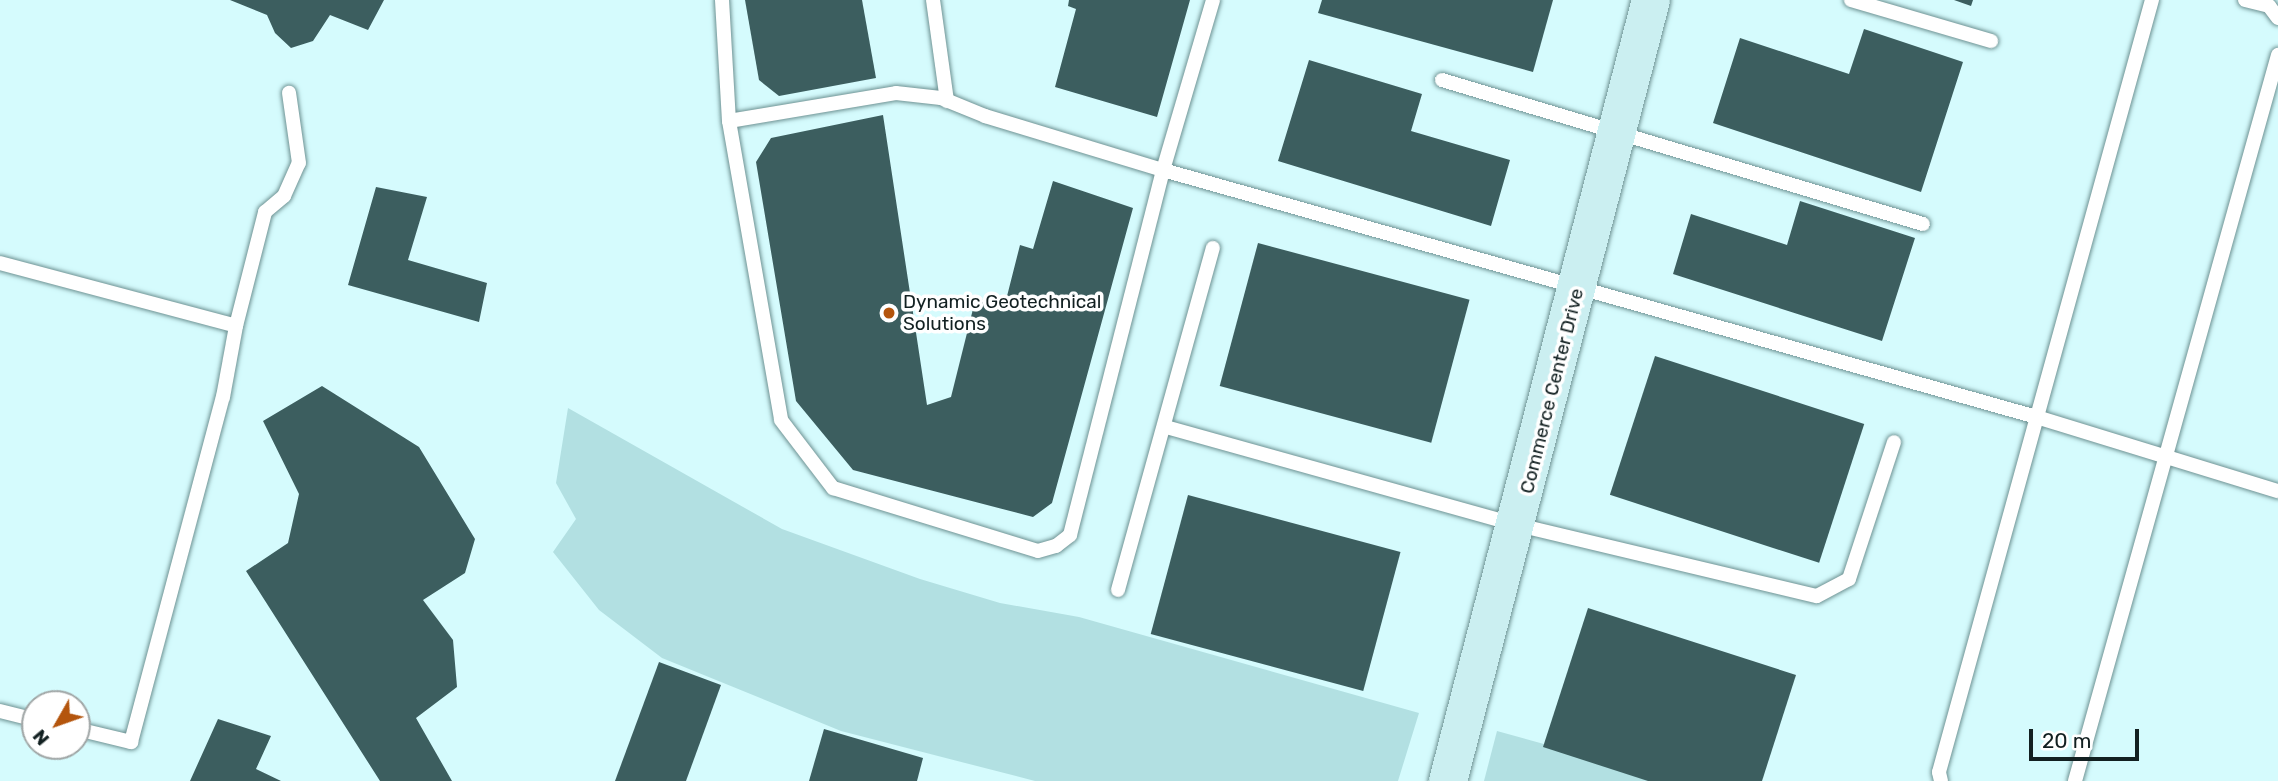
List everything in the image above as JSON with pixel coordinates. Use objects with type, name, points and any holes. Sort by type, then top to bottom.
[{"type":"street","name":"Commerce Center Drive","points":[[1448,781],[1518,525],[1651,0]]},
{"type":"lane","points":[[722,0],[729,121],[781,420],[833,488],[1038,551],[1056,546],[1070,535],[1163,170],[1213,0]]},
{"type":"lane","points":[[933,0],[947,101]]},
{"type":"lane","points":[[1851,0],[1991,41]]},
{"type":"lane","points":[[1941,781],[1939,772],[2040,418],[2152,0]]},
{"type":"lane","points":[[2245,0],[2269,6],[2278,18]]},
{"type":"lane","points":[[2075,781],[2278,55]]},
{"type":"lane","points":[[1442,80],[1923,224]]},
{"type":"lane","points":[[91,732],[131,742],[223,397],[236,326],[265,212],[284,196],[299,163],[289,93]]},
{"type":"lane","points":[[729,121],[896,93],[947,101],[1163,170],[2040,418],[2278,491]]},
{"type":"lane","points":[[1118,590],[1166,427],[1213,248]]},
{"type":"lane","points":[[0,263],[236,326]]},
{"type":"lane","points":[[1166,427],[1518,525],[1817,596],[1849,579],[1894,442]]},
{"type":"lane","points":[[0,711],[21,716]]},
{"type":"shaded area","points":[[568,408],[782,529],[920,579],[1000,603],[1079,617],[1419,713],[1398,781],[1035,781],[841,731],[662,658],[599,610],[553,552],[576,519],[556,483]]},
{"type":"shaded area","points":[[1497,731],[1677,781],[1484,781]]},
{"type":"building","points":[[230,0],[384,0],[368,30],[330,15],[313,41],[291,48],[275,33],[267,15]]},
{"type":"building","points":[[745,0],[862,0],[876,78],[779,96],[759,80]]},
{"type":"building","points":[[1069,0],[1190,0],[1157,117],[1055,87],[1076,9],[1068,6]]},
{"type":"building","points":[[1322,0],[1553,0],[1533,72],[1318,13]]},
{"type":"building","points":[[1954,0],[1973,0],[1971,6]]},
{"type":"building","points":[[1864,29],[1963,62],[1921,192],[1713,123],[1740,38],[1849,74]]},
{"type":"building","points":[[1309,60],[1422,94],[1411,131],[1510,160],[1491,226],[1278,161]]},
{"type":"building","points":[[883,115],[927,405],[951,397],[976,297],[1004,308],[1020,245],[1033,249],[1053,181],[1133,208],[1052,503],[1033,517],[853,470],[796,401],[756,162],[771,138]]},
{"type":"building","points":[[376,187],[427,197],[408,260],[487,283],[479,322],[348,285]]},
{"type":"building","points":[[1800,201],[1915,238],[1882,341],[1673,274],[1691,214],[1787,245]]},
{"type":"building","points":[[1258,243],[1470,300],[1431,443],[1220,386]]},
{"type":"building","points":[[1655,356],[1864,424],[1819,563],[1610,495]]},
{"type":"building","points":[[322,386],[419,447],[475,539],[465,573],[423,600],[453,640],[457,687],[416,718],[452,781],[380,781],[246,571],[288,543],[299,494],[263,421]]},
{"type":"building","points":[[1188,495],[1401,552],[1363,691],[1151,634]]},
{"type":"building","points":[[1588,608],[1796,675],[1762,781],[1648,781],[1543,747]]},
{"type":"building","points":[[659,662],[721,685],[686,781],[615,781]]},
{"type":"building","points":[[218,719],[271,736],[256,769],[281,781],[190,781]]},
{"type":"building","points":[[824,729],[923,758],[917,781],[809,781]]},
{"type":"place","name":"Dynamic Geotechnical Solutions","points":[[889,313]]}]
